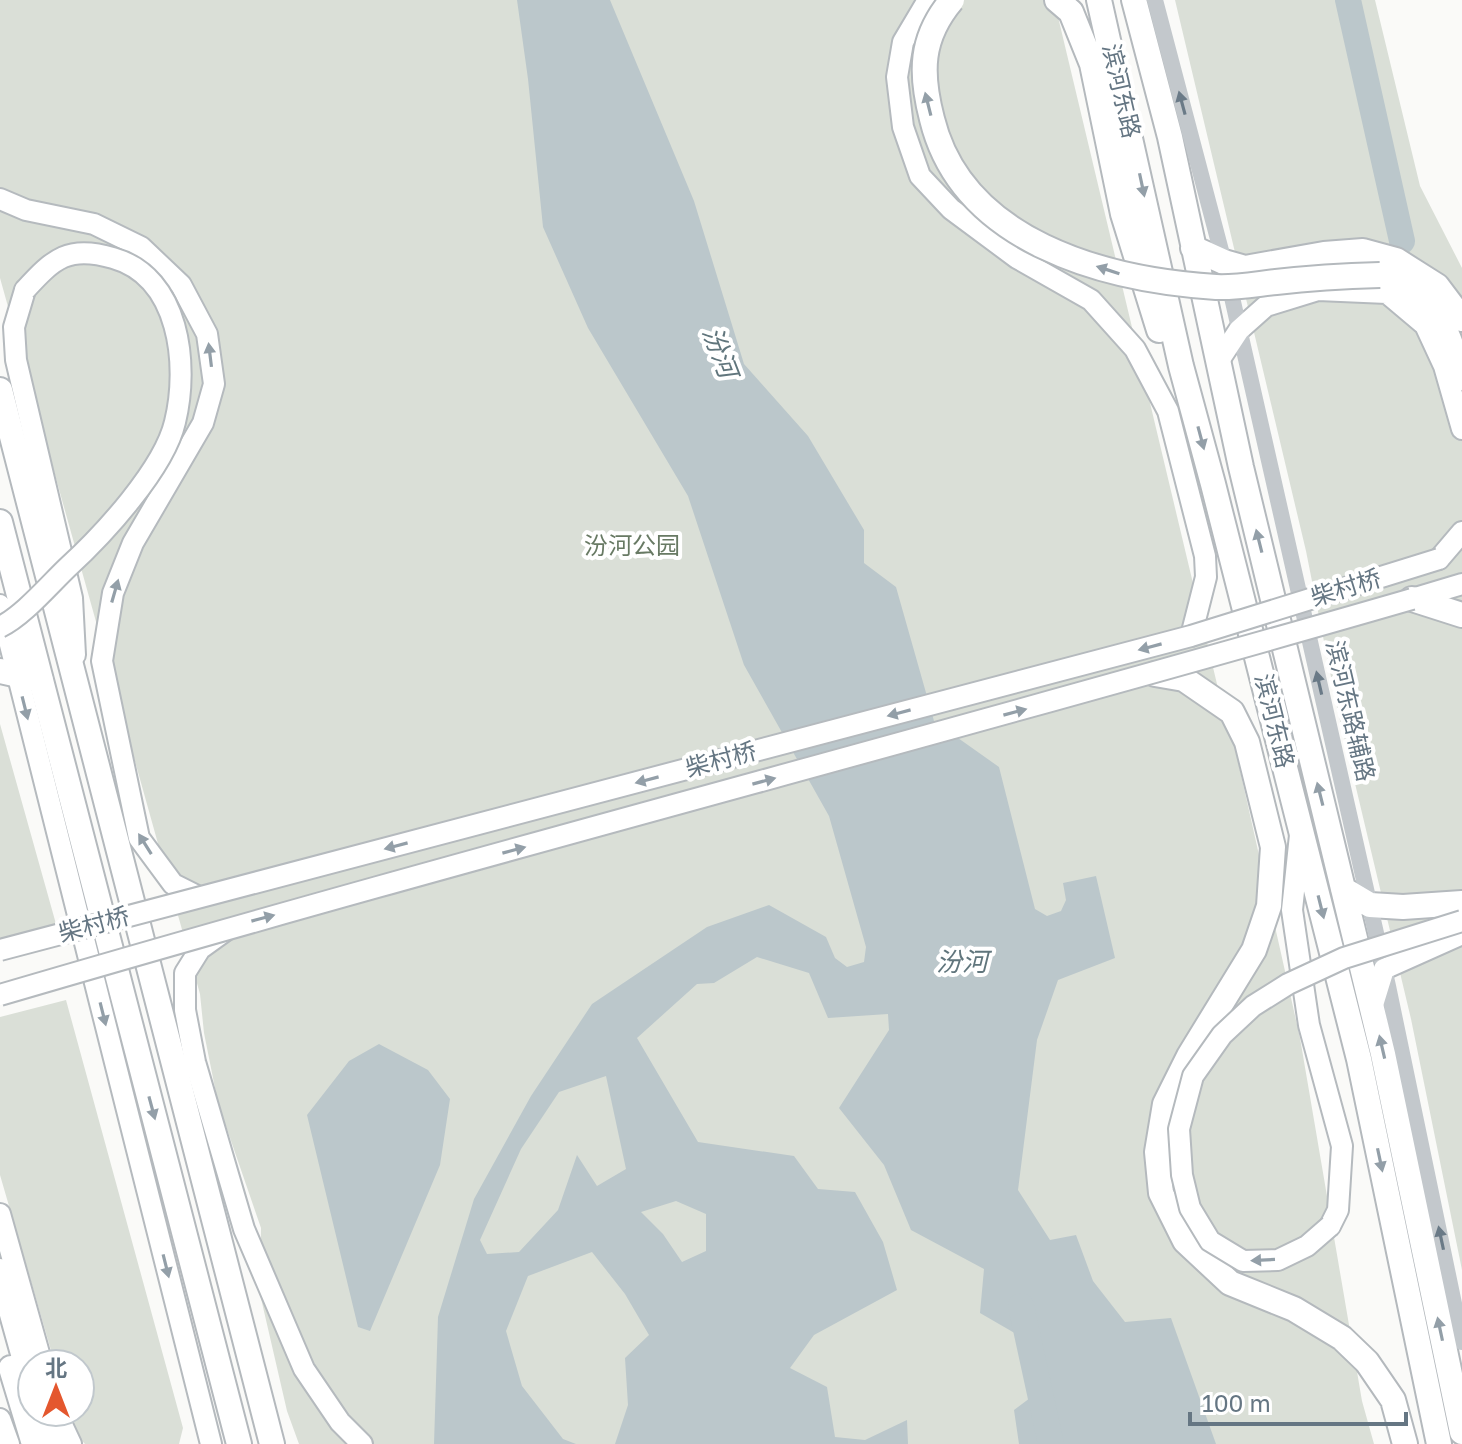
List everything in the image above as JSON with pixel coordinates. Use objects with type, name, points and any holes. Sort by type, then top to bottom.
[{"type":"highway","points":[[952,0],[939,16],[926,44],[924,88],[934,128],[954,175],[1000,222],[1056,253],[1131,277],[1218,287],[1334,276],[1380,275],[1395,279],[1425,298],[1440,315],[1462,378]]},
{"type":"highway","points":[[1057,0],[1071,12],[1092,64],[1123,214],[1161,338],[1190,400]]},
{"type":"highway","name":"滨河东路","points":[[1099,0],[1190,400],[1359,1059],[1439,1444]]},
{"type":"highway","name":"滨河东路","points":[[1134,0],[1170,137],[1244,482],[1372,1008],[1462,1432]]},
{"type":"highway","points":[[1193,248],[1245,268],[1324,254],[1363,251],[1396,260],[1437,286],[1462,319]]},
{"type":"highway","points":[[0,390],[272,1444]]},
{"type":"highway","points":[[0,522],[19,676],[239,1444]]},
{"type":"highway","points":[[1412,599],[1462,615]]},
{"type":"highway","points":[[1155,674],[1184,679],[1232,712],[1247,742],[1273,847],[1269,906],[1254,950],[1189,1056],[1165,1104],[1157,1152],[1161,1193],[1185,1241],[1230,1283],[1294,1309],[1342,1338],[1367,1362],[1393,1400],[1405,1444]]},
{"type":"highway","points":[[1343,889],[1370,905],[1403,907],[1462,903]]},
{"type":"highway","points":[[0,1271],[21,1348]]},
{"type":"highway","points":[[0,1331],[34,1444]]},
{"type":"highway","points":[[247,1348],[274,1396],[289,1444]]},
{"type":"main road","points":[[928,0],[903,42],[897,77],[903,127],[920,176],[951,209],[1017,258],[1091,300],[1135,349],[1168,411],[1205,556],[1206,577],[1191,636]]},
{"type":"main road","points":[[0,199],[26,210],[94,224],[141,247],[181,285],[207,334],[214,384],[203,423],[133,543],[113,593],[102,661],[139,838],[173,884],[199,897]]},
{"type":"main road","points":[[0,627],[84,553],[133,496],[175,426],[183,377],[178,339],[169,310],[154,283],[127,262],[96,253],[69,253],[48,265],[25,290],[14,327],[16,360],[72,598],[77,691]]},
{"type":"main road","points":[[1218,362],[1239,330],[1266,306],[1318,290],[1387,293],[1425,325],[1444,366],[1462,429]]},
{"type":"main road","points":[[1439,559],[1462,532]]},
{"type":"main road","name":"柴村桥","points":[[0,950],[1191,636],[1462,551]]},
{"type":"main road","name":"柴村桥","points":[[0,995],[228,928],[1155,674],[1462,584]]},
{"type":"main road","points":[[0,605],[212,1444]]},
{"type":"main road","points":[[1301,827],[1292,910],[1309,1025],[1342,1146],[1338,1210],[1330,1226],[1307,1246],[1278,1260],[1243,1261],[1210,1241],[1190,1208],[1182,1175],[1179,1129],[1193,1076],[1222,1035],[1253,1006],[1288,984],[1344,958],[1462,921]]},
{"type":"main road","points":[[228,928],[200,949],[185,973],[185,1010],[195,1062],[244,1229],[304,1369],[340,1422],[362,1444]]},
{"type":"main road","points":[[1372,1008],[1384,969],[1413,953],[1462,934]]},
{"type":"main road","points":[[0,1214],[38,1348]]},
{"type":"main road","points":[[212,1444],[219,1436],[224,1385]]},
{"type":"main road","points":[[0,1419],[9,1444]]},
{"type":"street","name":"滨河东路辅路","points":[[1155,0],[1224,262],[1370,905],[1462,1342]]},
{"type":"green space","name":"汾河公园","points":[[0,0],[1054,0],[1227,726],[1235,748],[1300,1038],[1362,1401],[1374,1444],[299,1444],[287,1411],[260,1294],[261,1228],[218,1103],[204,1033],[200,994],[0,278]]},
{"type":"green space","points":[[1175,0],[1375,0],[1420,186],[1462,268],[1462,1270],[1411,1019],[1338,712],[1306,551]]},
{"type":"green space","points":[[0,724],[56,924],[0,939]]},
{"type":"green space","points":[[66,1000],[183,1428],[179,1444],[85,1444],[74,1432],[73,1428],[96,1428],[96,1348],[50,1348],[0,1175],[0,1017]]},
{"type":"water","name":"汾河","points":[[517,0],[610,0],[694,201],[744,364],[808,436],[864,530],[864,563],[896,587],[934,721],[999,767],[1035,909],[1047,916],[1061,911],[1066,900],[1063,883],[1096,876],[1115,958],[1058,980],[1037,1040],[1018,1190],[1050,1240],[1076,1235],[1093,1281],[1125,1322],[1171,1318],[1216,1444],[1019,1444],[1014,1410],[1042,1389],[1039,1347],[980,1313],[984,1269],[911,1230],[884,1165],[839,1108],[889,1030],[888,1014],[828,1018],[809,973],[757,957],[714,983],[697,984],[637,1038],[698,1142],[794,1156],[818,1189],[855,1192],[883,1242],[897,1290],[814,1335],[790,1368],[827,1387],[835,1437],[865,1440],[907,1420],[908,1444],[615,1444],[628,1405],[625,1358],[649,1335],[625,1294],[592,1252],[528,1276],[506,1331],[522,1386],[563,1439],[576,1444],[434,1444],[438,1317],[474,1199],[531,1096],[592,1004],[707,927],[769,905],[826,937],[835,958],[847,967],[864,962],[866,947],[829,816],[744,665],[688,496],[588,328],[543,227]],"holes":[[[606,1076],[626,1169],[597,1186],[577,1155],[558,1210],[519,1252],[487,1254],[480,1240],[521,1149],[559,1092]],[[676,1201],[706,1214],[706,1251],[682,1262],[663,1234],[641,1212]]]},
{"type":"water","points":[[379,1044],[428,1070],[450,1099],[440,1165],[370,1331],[358,1327],[307,1115],[349,1061]]},
{"type":"waterway","points":[[1348,0],[1402,241]]},
{"type":"waterway","name":"汾河","points":[[1021,1306],[1051,1444]]}]
